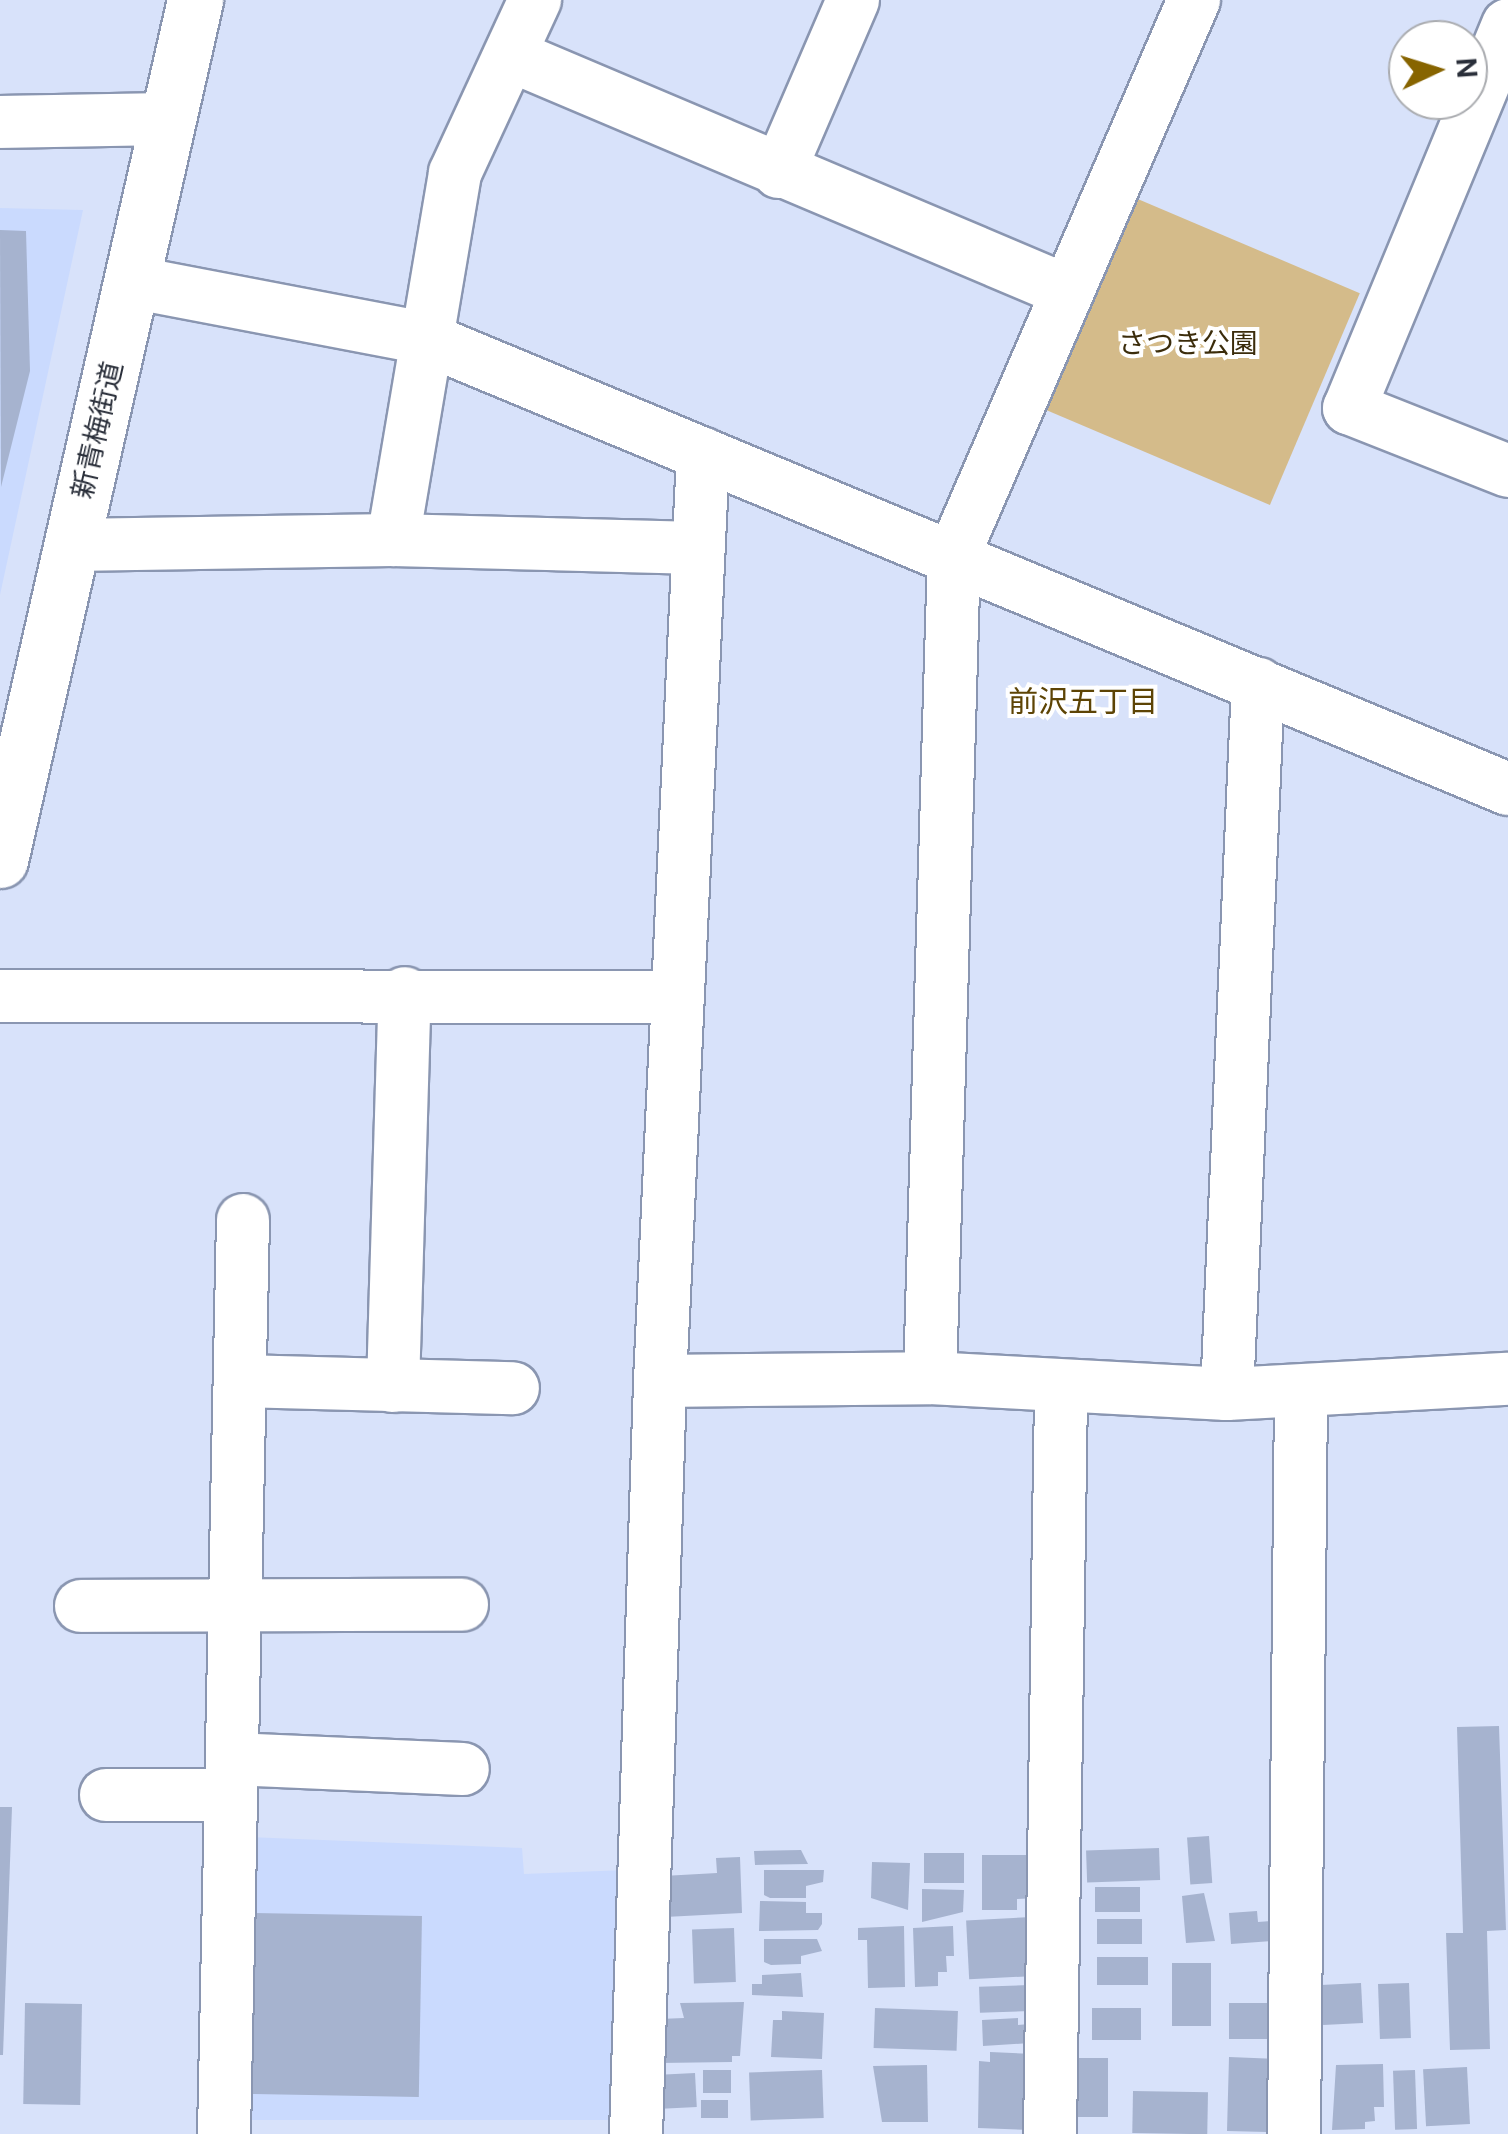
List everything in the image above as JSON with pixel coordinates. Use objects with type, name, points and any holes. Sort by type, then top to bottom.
[{"type":"main road","name":"新青梅街道","points":[[0,860],[195,0]]},
{"type":"street","points":[[393,540],[424,338],[455,173],[536,0]]},
{"type":"street","points":[[779,172],[852,0]]},
{"type":"street","points":[[930,1378],[954,554],[1065,290],[1194,0]]},
{"type":"street","points":[[1508,26],[1349,408],[1508,472]]},
{"type":"street","points":[[512,56],[1065,290]]},
{"type":"street","points":[[0,122],[168,120]]},
{"type":"street","points":[[132,282],[424,338],[954,554],[1508,789]]},
{"type":"street","points":[[636,2134],[660,1381],[702,454]]},
{"type":"street","points":[[71,545],[393,540],[698,548]]},
{"type":"street","points":[[1226,1394],[1258,684]]},
{"type":"street","points":[[393,1386],[405,993]]},
{"type":"street","points":[[0,996],[678,996]]},
{"type":"street","points":[[224,2134],[243,1220]]},
{"type":"street","points":[[660,1381],[930,1378],[1061,1390],[1226,1394],[1508,1379]]},
{"type":"street","points":[[240,1380],[513,1388]]},
{"type":"street","points":[[1050,2134],[1061,1390]]},
{"type":"street","points":[[1294,2134],[1301,1390]]},
{"type":"street","points":[[82,1606],[462,1605]]},
{"type":"street","points":[[106,1794],[231,1777],[463,1768]]},
{"type":"shaded area","points":[[0,208],[83,210],[0,595]]},
{"type":"shaded area","points":[[250,1837],[522,1848],[524,1874],[626,1870],[621,2120],[236,2120]]},
{"type":"green space","name":"さつき公園","points":[[1126,194],[1360,293],[1270,505],[1036,406]]},
{"type":"building","points":[[0,230],[26,231],[30,371],[1,487]]},
{"type":"building","points":[[1499,1726],[1506,1930],[1487,1931],[1490,2049],[1450,2050],[1446,1933],[1463,1933],[1457,1727]]},
{"type":"building","points":[[0,1807],[12,1807],[3,2055],[0,2055]]},
{"type":"building","points":[[1209,1836],[1212,1883],[1190,1884],[1187,1838]]},
{"type":"building","points":[[1159,1848],[1160,1880],[1087,1883],[1086,1851]]},
{"type":"building","points":[[801,1850],[808,1864],[755,1865],[754,1851]]},
{"type":"building","points":[[924,1853],[964,1853],[964,1883],[924,1883]]},
{"type":"building","points":[[982,1855],[1037,1855],[1037,1898],[1017,1899],[1017,1910],[982,1910]]},
{"type":"building","points":[[740,1857],[742,1913],[665,1917],[663,1876],[717,1873],[716,1858]]},
{"type":"building","points":[[872,1862],[910,1863],[908,1910],[871,1898]]},
{"type":"building","points":[[764,1870],[824,1870],[823,1882],[806,1886],[806,1898],[770,1898],[764,1895]]},
{"type":"building","points":[[1095,1887],[1140,1887],[1140,1912],[1095,1912]]},
{"type":"building","points":[[922,1889],[964,1890],[963,1912],[922,1922]]},
{"type":"building","points":[[1204,1893],[1215,1941],[1186,1943],[1182,1896]]},
{"type":"building","points":[[760,1901],[806,1902],[806,1913],[822,1913],[822,1924],[818,1930],[759,1931]]},
{"type":"building","points":[[1257,1911],[1258,1922],[1271,1921],[1272,1941],[1231,1944],[1229,1913]]},
{"type":"building","points":[[251,1913],[422,1916],[419,2097],[248,2094]]},
{"type":"building","points":[[1032,1917],[1035,1976],[969,1979],[966,1920]]},
{"type":"building","points":[[1097,1919],[1142,1919],[1142,1944],[1097,1944]]},
{"type":"building","points":[[904,1926],[905,1987],[868,1988],[867,1940],[858,1940],[858,1928]]},
{"type":"building","points":[[953,1926],[954,1956],[946,1956],[947,1972],[938,1972],[938,1986],[915,1987],[913,1928]]},
{"type":"building","points":[[734,1928],[736,1982],[694,1983],[692,1929]]},
{"type":"building","points":[[764,1939],[817,1939],[822,1951],[801,1956],[801,1964],[771,1965],[764,1962]]},
{"type":"building","points":[[1097,1957],[1148,1957],[1148,1985],[1097,1985]]},
{"type":"building","points":[[1172,1963],[1211,1963],[1211,2026],[1172,2026]]},
{"type":"building","points":[[801,1973],[803,1997],[752,1995],[752,1984],[762,1984],[762,1975]]},
{"type":"building","points":[[1361,1983],[1363,2023],[1323,2025],[1321,1985]]},
{"type":"building","points":[[1409,1983],[1411,2038],[1380,2039],[1378,1984]]},
{"type":"building","points":[[1029,1985],[1030,2011],[980,2013],[979,1987]]},
{"type":"building","points":[[744,2002],[740,2056],[732,2056],[732,2062],[659,2063],[659,2019],[684,2018],[680,2003]]},
{"type":"building","points":[[25,2003],[82,2004],[80,2105],[23,2104]]},
{"type":"building","points":[[1229,2003],[1278,2003],[1278,2039],[1229,2039]]},
{"type":"building","points":[[875,2008],[958,2011],[957,2051],[874,2048]]},
{"type":"building","points":[[1092,2008],[1141,2008],[1141,2040],[1092,2040]]},
{"type":"building","points":[[782,2011],[824,2013],[822,2059],[771,2057],[773,2020],[782,2020]]},
{"type":"building","points":[[1018,2018],[1018,2025],[1029,2024],[1030,2043],[983,2046],[982,2020]]},
{"type":"building","points":[[990,2052],[1034,2054],[1032,2130],[978,2128],[979,2061],[990,2062]]},
{"type":"building","points":[[1229,2057],[1277,2059],[1276,2078],[1268,2080],[1267,2132],[1227,2131]]},
{"type":"building","points":[[1067,2058],[1108,2058],[1108,2117],[1067,2117]]},
{"type":"building","points":[[1383,2064],[1384,2107],[1374,2107],[1375,2121],[1365,2122],[1365,2129],[1332,2130],[1336,2065]]},
{"type":"building","points":[[927,2065],[928,2122],[882,2122],[873,2066]]},
{"type":"building","points":[[1467,2067],[1470,2124],[1426,2126],[1423,2069]]},
{"type":"building","points":[[703,2070],[731,2070],[731,2093],[703,2093]]},
{"type":"building","points":[[822,2070],[824,2118],[751,2121],[749,2073]]},
{"type":"building","points":[[1415,2070],[1417,2129],[1395,2130],[1393,2071]]},
{"type":"building","points":[[695,2073],[697,2107],[657,2109],[655,2075]]},
{"type":"building","points":[[1133,2091],[1208,2092],[1207,2134],[1132,2133]]},
{"type":"building","points":[[701,2100],[728,2100],[728,2118],[701,2118]]},
{"type":"district","name":"前沢五丁目","points":[[1083,702]]}]
